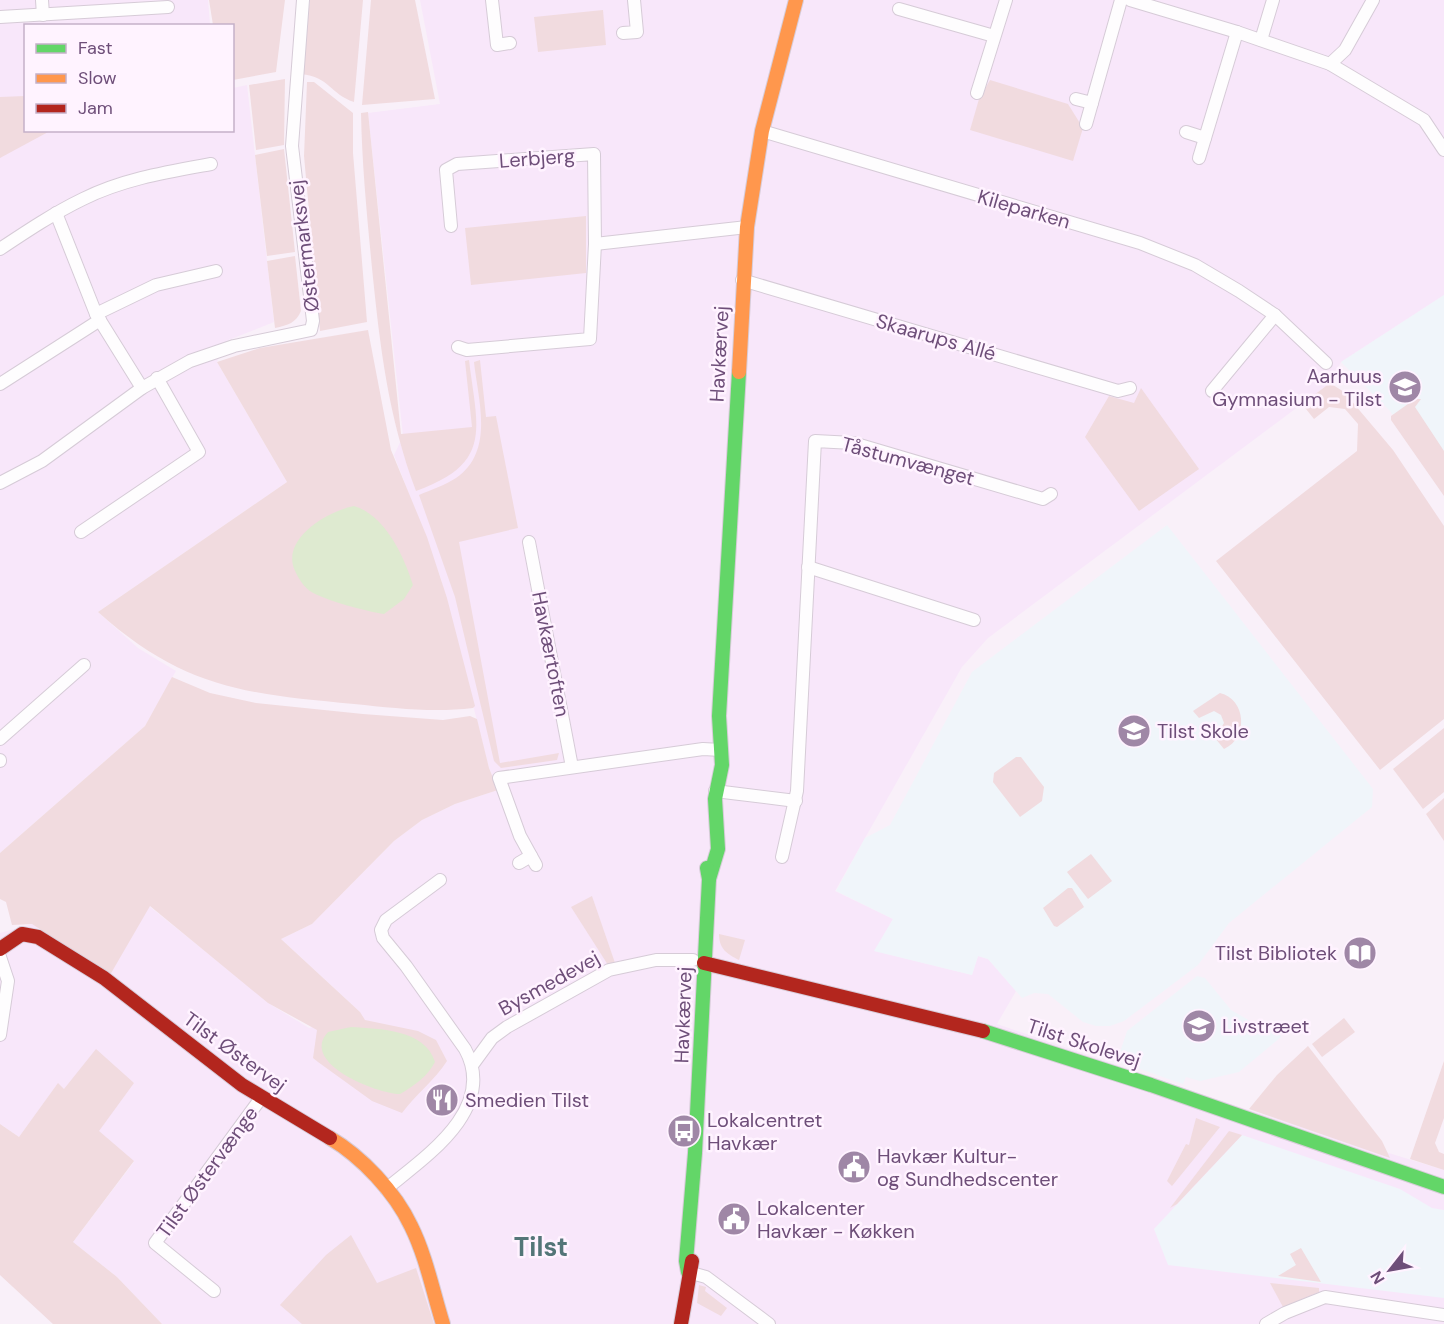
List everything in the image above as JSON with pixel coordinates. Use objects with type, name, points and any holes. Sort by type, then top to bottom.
[{"type":"street","points":[[42,0],[43,15]]},
{"type":"street","name":"Østermarksvej","points":[[0,483],[42,461],[142,388],[190,361],[234,346],[311,330],[313,321],[292,146],[303,0]]},
{"type":"street","points":[[492,0],[497,45],[510,43]]},
{"type":"street","points":[[622,33],[637,32],[634,0]]},
{"type":"street","name":"Havkærvej","points":[[681,1324],[688,1272],[686,1261],[688,1204],[692,1160],[696,1153],[699,962],[709,879],[709,832],[715,824],[715,791],[711,770],[717,750],[742,280],[747,227],[762,131],[796,0]]},
{"type":"street","points":[[977,93],[1006,0]]},
{"type":"street","points":[[1086,124],[1120,0]]},
{"type":"street","points":[[1130,0],[1152,3],[1330,64],[1424,120],[1444,150]]},
{"type":"street","points":[[1261,40],[1274,0]]},
{"type":"street","points":[[1330,64],[1345,50],[1373,0]]},
{"type":"street","points":[[0,17],[168,7]]},
{"type":"street","points":[[899,9],[993,36]]},
{"type":"street","points":[[1199,158],[1237,32]]},
{"type":"street","points":[[1076,99],[1092,103]]},
{"type":"street","name":"Kileparken","points":[[762,131],[1140,243],[1195,265],[1275,315],[1326,363]]},
{"type":"street","points":[[1186,132],[1205,138]]},
{"type":"street","name":"Lerbjerg","points":[[451,226],[446,170],[457,164],[594,154],[595,244],[591,339],[467,350],[458,347]]},
{"type":"street","points":[[0,249],[84,198],[125,182],[211,164]]},
{"type":"street","points":[[56,213],[98,317],[142,388]]},
{"type":"street","points":[[595,244],[747,227]]},
{"type":"street","points":[[0,384],[98,317],[146,288],[216,271]]},
{"type":"street","name":"Skaarups Allé","points":[[742,280],[1118,391],[1130,388]]},
{"type":"street","points":[[1212,391],[1275,315]]},
{"type":"street","points":[[81,531],[199,452],[157,378]]},
{"type":"street","name":"Tåstumvænget","points":[[782,857],[796,801],[815,441],[836,441],[868,446],[1043,499],[1051,494]]},
{"type":"street","name":"Havkærtoften","points":[[529,542],[572,767]]},
{"type":"street","points":[[808,567],[974,620]]},
{"type":"street","points":[[0,739],[84,665]]},
{"type":"street","points":[[519,863],[534,860],[520,836],[500,778],[717,750]]},
{"type":"street","points":[[715,791],[796,801]]},
{"type":"street","points":[[440,880],[386,920],[381,930],[383,938],[406,966],[473,1064]]},
{"type":"street","name":"Tilst Østervej","points":[[0,949],[16,936],[29,934],[38,937],[104,978],[261,1098],[340,1144],[386,1189],[412,1227],[443,1324]]},
{"type":"street","points":[[0,957],[5,966],[8,981],[0,1035]]},
{"type":"street","name":"Bysmedevej","points":[[386,1189],[453,1130],[469,1098],[473,1064],[492,1038],[507,1027],[609,970],[656,960],[699,962]]},
{"type":"street","name":"Tilst Skolevej","points":[[699,962],[914,1016],[954,1022],[1151,1085],[1444,1187]]},
{"type":"street","name":"Tilst Østervænge","points":[[214,1291],[155,1243],[261,1098]]},
{"type":"street","points":[[688,1272],[706,1277],[769,1324]]},
{"type":"street","points":[[1266,1324],[1285,1313],[1324,1297],[1444,1315]]},
{"type":"shaded area","points":[[0,0],[208,0],[210,24],[24,24],[24,132],[234,132],[234,88],[247,85],[274,322],[226,341],[217,362],[287,482],[98,612],[138,648],[176,671],[145,726],[0,853]]},
{"type":"shaded area","points":[[209,0],[285,0],[276,72],[234,80],[234,24],[213,24]]},
{"type":"shaded area","points":[[310,0],[363,0],[354,102],[340,95],[324,82],[301,74]]},
{"type":"shaded area","points":[[371,0],[415,0],[435,99],[362,105]]},
{"type":"shaded area","points":[[420,0],[1444,0],[1444,295],[1341,362],[1330,383],[988,638],[962,667],[835,891],[893,919],[875,951],[972,975],[978,956],[988,959],[1016,991],[997,1024],[1246,1109],[1444,1170],[1444,1324],[162,1324],[117,1277],[73,1242],[134,1162],[98,1131],[134,1082],[63,1089],[58,1084],[19,1137],[0,1124],[0,933],[32,924],[110,974],[149,906],[273,1006],[309,1028],[360,1012],[281,939],[312,924],[394,841],[422,820],[455,804],[498,790],[489,768],[441,579],[394,455],[403,436],[368,113],[440,104]]},
{"type":"shaded area","points":[[603,10],[606,45],[538,52],[534,17]]},
{"type":"shaded area","points":[[285,79],[284,145],[256,150],[249,85]]},
{"type":"shaded area","points":[[990,80],[1068,104],[1083,128],[1073,161],[970,130],[979,99]]},
{"type":"shaded area","points":[[307,82],[314,82],[353,113],[353,153],[367,322],[320,331],[304,156]]},
{"type":"shaded area","points":[[24,96],[24,132],[48,132],[0,158],[0,97]]},
{"type":"shaded area","points":[[368,112],[401,434],[472,427],[465,361],[469,360],[475,405],[475,440],[469,455],[458,468],[441,480],[416,491],[398,436],[386,381],[378,326],[362,152],[361,113]]},
{"type":"shaded area","points":[[284,149],[295,252],[267,256],[255,155]]},
{"type":"shaded area","points":[[586,216],[586,273],[471,285],[465,228]]},
{"type":"shaded area","points":[[295,256],[301,311],[291,323],[275,328],[267,261]]},
{"type":"shaded area","name":"Aarhuus Gymnasium - Tilst","points":[[1444,295],[1444,490],[1390,411],[1341,362]]},
{"type":"shaded area","points":[[368,330],[391,450],[427,537],[447,598],[475,706],[473,708],[413,709],[248,691],[188,672],[159,657],[98,612],[287,482],[217,362],[260,348]]},
{"type":"shaded area","points":[[480,360],[486,417],[496,416],[518,528],[459,542],[500,763],[559,753],[557,760],[501,768],[494,761],[455,597],[419,495],[456,478],[468,467],[476,454],[481,424],[474,362]]},
{"type":"shaded area","points":[[1330,383],[1344,392],[1393,450],[1444,526],[1444,719],[1380,770],[1216,561],[1357,451],[1358,424],[1345,409],[1329,407],[1314,419],[1302,404]]},
{"type":"shaded area","points":[[1141,388],[1199,469],[1139,511],[1085,437],[1109,396],[1134,403]]},
{"type":"shaded area","points":[[1415,399],[1421,399],[1415,407],[1444,451],[1444,496],[1391,420],[1391,416]]},
{"type":"shaded area","points":[[354,506],[375,518],[384,527],[399,550],[413,585],[404,599],[384,614],[335,602],[310,591],[296,573],[292,561],[294,549],[308,529],[331,514]]},
{"type":"shaded area","name":"Tilst Skole","points":[[1167,525],[1373,789],[1372,807],[1229,923],[1198,965],[1124,1021],[1110,1026],[1096,1026],[1083,1022],[1048,994],[1034,993],[1022,998],[988,959],[978,956],[972,975],[874,951],[893,919],[836,891],[865,838],[890,825],[972,672]]},
{"type":"shaded area","points":[[172,677],[210,693],[256,703],[443,720],[470,716],[477,719],[489,768],[498,790],[455,804],[422,820],[394,841],[312,924],[281,939],[360,1012],[365,1020],[418,1031],[436,1040],[447,1061],[402,1113],[372,1101],[313,1058],[317,1030],[268,1003],[150,906],[110,975],[32,924],[12,925],[6,902],[0,899],[0,853],[145,726]]},
{"type":"shaded area","points":[[1220,693],[1235,703],[1241,719],[1238,736],[1224,749],[1215,738],[1224,723],[1221,715],[1214,711],[1199,718],[1193,711]]},
{"type":"shaded area","points":[[1444,728],[1444,792],[1423,809],[1393,769]]},
{"type":"shaded area","points":[[1016,757],[1021,757],[1044,787],[1042,801],[1020,817],[993,782],[994,773]]},
{"type":"shaded area","points":[[1444,798],[1444,841],[1426,814]]},
{"type":"shaded area","points":[[1091,854],[1112,881],[1088,899],[1067,872]]},
{"type":"shaded area","points":[[1068,888],[1072,888],[1084,907],[1057,927],[1054,926],[1043,908]]},
{"type":"shaded area","points":[[592,896],[615,963],[608,965],[571,907]]},
{"type":"shaded area","points":[[719,934],[745,940],[739,960],[731,956],[720,944]]},
{"type":"shaded area","name":"Livstræet","points":[[1197,976],[1205,978],[1231,1010],[1252,1022],[1278,1031],[1281,1037],[1239,1072],[1200,1081],[1186,1077],[1183,1084],[1117,1061],[1127,1031]]},
{"type":"shaded area","points":[[1344,1018],[1355,1032],[1322,1057],[1312,1044]]},
{"type":"shaded area","points":[[351,1027],[388,1030],[412,1037],[430,1051],[435,1062],[429,1072],[400,1094],[389,1093],[359,1083],[332,1065],[324,1055],[322,1044],[328,1032]]},
{"type":"shaded area","points":[[1308,1046],[1382,1141],[1390,1158],[1249,1109],[1277,1075]]},
{"type":"shaded area","points":[[96,1049],[134,1083],[99,1131],[134,1161],[73,1242],[117,1277],[162,1324],[53,1324],[0,1275],[0,1124],[19,1137],[58,1083],[64,1089]]},
{"type":"shaded area","points":[[1444,1061],[1444,1118],[1435,1143],[1439,1152],[1444,1154],[1444,1170],[1410,1159]]},
{"type":"shaded area","points":[[1196,1118],[1220,1127],[1172,1186],[1167,1181],[1186,1144],[1189,1145]]},
{"type":"shaded area","points":[[1229,1131],[1242,1135],[1177,1204],[1170,1208]]},
{"type":"shaded area","points":[[1242,1135],[1400,1189],[1432,1208],[1444,1210],[1444,1298],[1168,1265],[1154,1229]]},
{"type":"shaded area","points":[[351,1235],[377,1283],[416,1268],[434,1324],[302,1324],[280,1305],[326,1255]]},
{"type":"shaded area","points":[[1301,1248],[1321,1282],[1278,1276],[1296,1265],[1290,1254]]},
{"type":"shaded area","points":[[1270,1283],[1319,1288],[1319,1292],[1283,1307]]},
{"type":"shaded area","points":[[699,1285],[706,1287],[705,1291],[727,1308],[721,1316],[697,1303]]},
{"type":"traffic: fast","points":[[709,879],[718,849],[715,799],[722,765],[719,716],[739,372]]},
{"type":"traffic: fast","points":[[688,1272],[686,1261],[695,1153],[709,879],[707,868]]},
{"type":"traffic: fast","points":[[983,1031],[1151,1085],[1444,1187]]},
{"type":"traffic: slow","points":[[739,372],[747,227],[762,131],[796,0]]},
{"type":"traffic: slow","points":[[330,1138],[354,1155],[376,1176],[404,1213],[421,1249],[443,1324]]},
{"type":"traffic: jam","points":[[0,949],[22,934],[38,937],[104,978],[242,1085],[330,1138]]},
{"type":"traffic: jam","points":[[704,963],[983,1031]]},
{"type":"traffic: jam","points":[[681,1324],[692,1261]]},
{"type":"place","name":"Aarhuus Gymnasium - Tilst","points":[[1405,387]]},
{"type":"place","name":"Tilst Skole","points":[[1134,731]]},
{"type":"place","name":"Tilst Bibliotek","points":[[1360,953]]},
{"type":"place","name":"Livstræet","points":[[1199,1026]]},
{"type":"place","name":"Smedien Tilst","points":[[442,1100]]},
{"type":"place","name":"Lokalcentret Havkær","points":[[684,1131]]},
{"type":"place","name":"Havkær Kultur- og Sundhedscenter","points":[[854,1167]]},
{"type":"place","name":"Lokalcenter Havkær - Køkken","points":[[734,1219]]},
{"type":"district","name":"Tilst","points":[[541,1247]]}]
